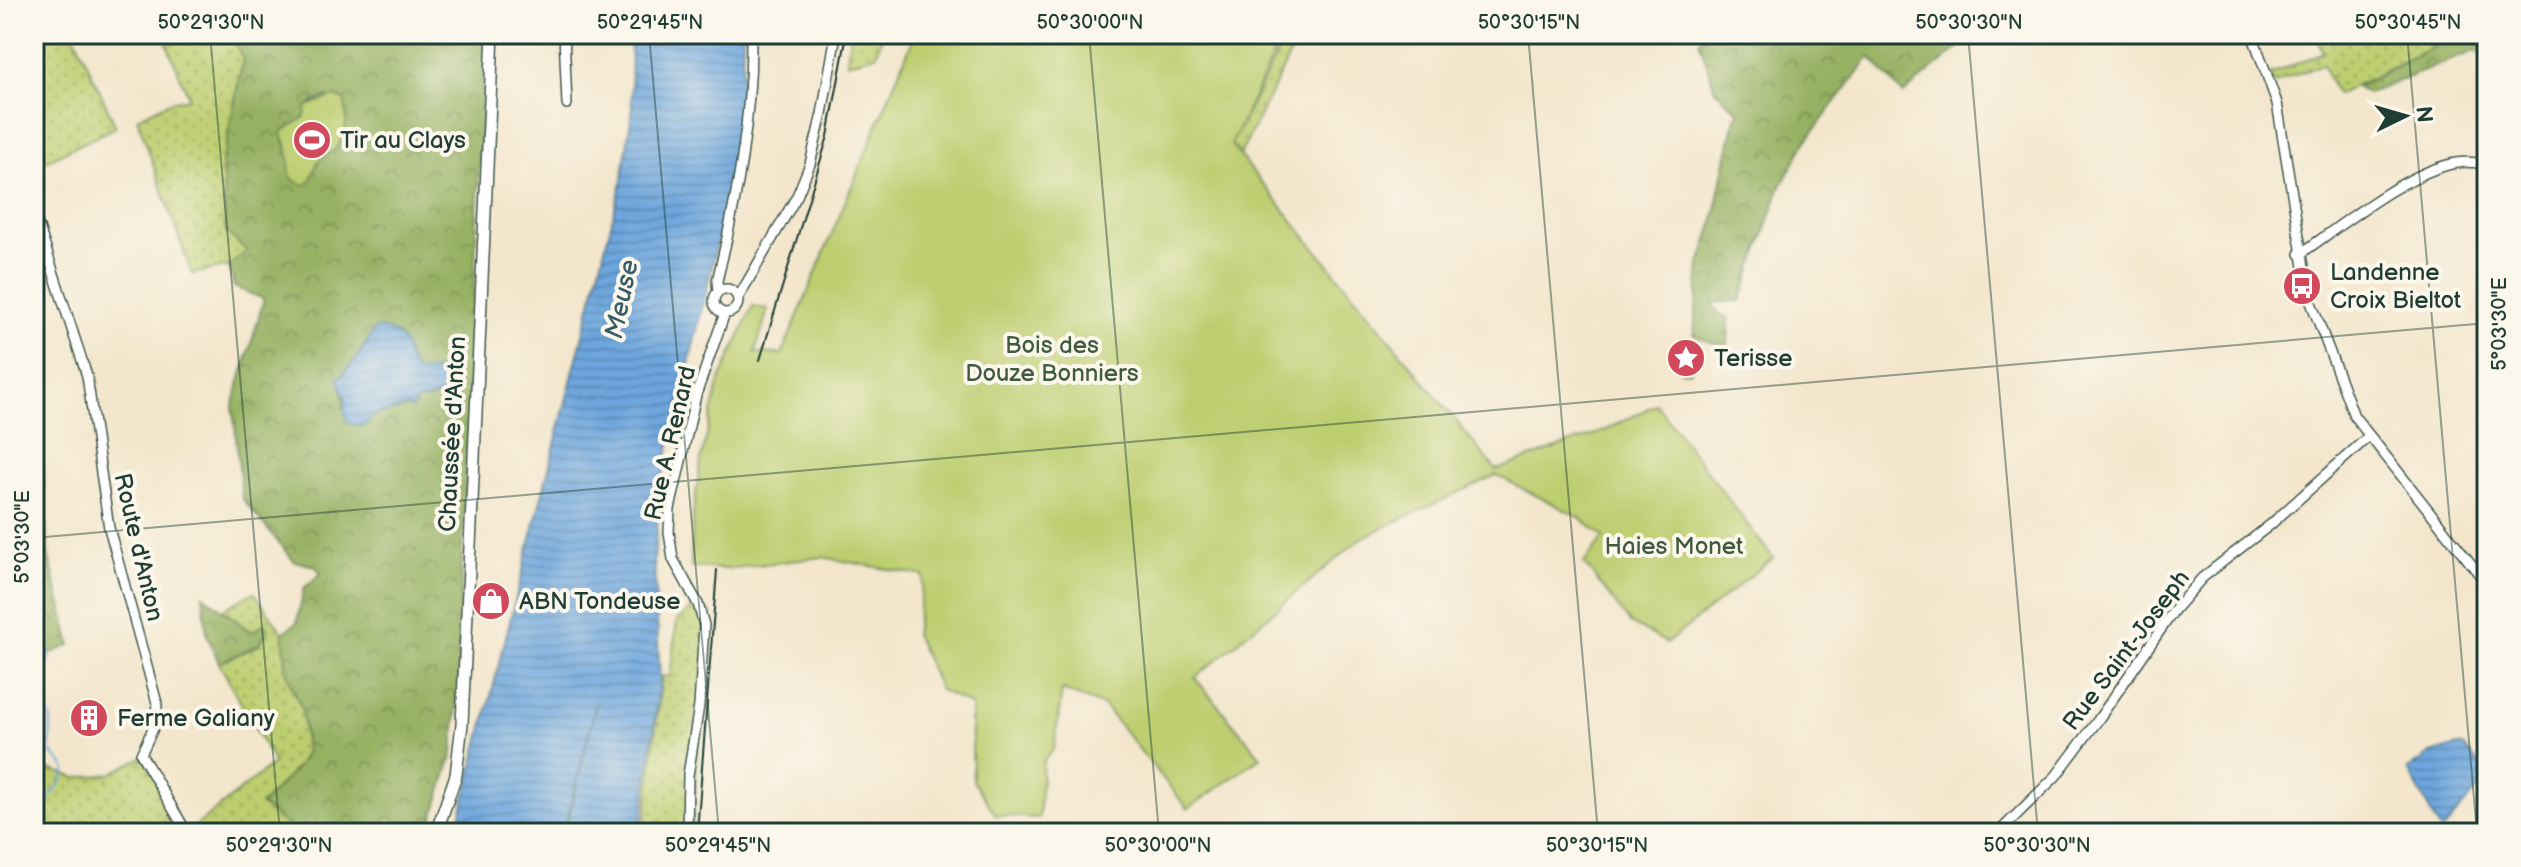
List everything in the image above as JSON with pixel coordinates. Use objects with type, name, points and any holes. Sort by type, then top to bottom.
[{"type":"main road","name":"Chaussée d'Anton","points":[[436,833],[456,775],[462,724],[493,34]]},
{"type":"street","points":[[564,34],[567,104]]},
{"type":"street","points":[[751,34],[749,108],[742,165],[715,296],[716,307],[725,313],[737,306],[738,298],[797,196],[810,164],[836,34]]},
{"type":"street","points":[[2252,34],[2277,103],[2309,297],[2354,416],[2487,584]]},
{"type":"street","points":[[2300,254],[2401,185],[2432,170],[2459,162],[2487,164]]},
{"type":"street","name":"Route d'Anton","points":[[34,212],[87,376],[109,528],[157,703],[156,722],[141,754],[187,833]]},
{"type":"street","points":[[718,292],[730,290],[738,298]]},
{"type":"street","name":"Rue A. Renard","points":[[687,833],[688,775],[699,706],[704,625],[698,604],[673,559],[670,509],[696,395],[725,313]]},
{"type":"street","name":"Rue Saint-Joseph","points":[[1998,833],[2056,776],[2175,609],[2202,578],[2270,525],[2368,437]]},
{"type":"green space","points":[[34,34],[74,34],[116,127],[34,167]]},
{"type":"green space","points":[[163,34],[232,34],[243,60],[222,164],[248,252],[229,266],[192,274],[137,118],[172,101],[189,98]]},
{"type":"green space","points":[[232,34],[485,34],[458,688],[453,753],[428,833],[297,833],[261,805],[299,765],[306,752],[302,709],[287,675],[283,633],[297,622],[304,588],[321,573],[315,566],[294,561],[242,498],[233,406],[264,299],[234,287],[229,266],[247,251],[226,232],[222,164],[243,60]],"holes":[[[326,97],[347,112],[345,128],[337,148],[319,160],[307,185],[295,181],[282,132],[305,117],[312,103]],[[379,328],[400,339],[415,372],[455,378],[447,390],[434,399],[416,401],[407,408],[374,415],[367,423],[358,426],[343,407],[342,387],[358,356]]]},
{"type":"green space","points":[[850,34],[883,34],[876,55],[847,63]]},
{"type":"green space","name":"Bois des Douze Bonniers","points":[[915,34],[1283,34],[1231,145],[1496,470],[1604,431],[1656,404],[1773,558],[1667,643],[1630,623],[1584,563],[1604,537],[1579,517],[1496,475],[1361,538],[1195,678],[1261,757],[1188,809],[1104,706],[1062,690],[1054,749],[1043,761],[1039,818],[996,815],[973,781],[971,705],[940,690],[915,634],[924,576],[822,557],[726,569],[691,567],[693,513],[701,460],[720,380],[753,306],[768,309],[755,353],[782,354]]},
{"type":"green space","points":[[1287,34],[1300,34],[1240,155],[1231,145]]},
{"type":"green space","points":[[1707,34],[1975,34],[1903,94],[1870,57],[1806,141],[1780,188],[1741,301],[1713,303],[1719,314],[1729,318],[1728,345],[1712,343],[1694,335],[1700,264],[1713,224],[1735,117],[1740,113],[1715,90],[1699,40]]},
{"type":"green space","points":[[2314,34],[2420,34],[2434,47],[2337,95],[2322,64],[2274,84],[2270,75],[2323,52]]},
{"type":"green space","points":[[2420,34],[2449,34],[2453,37],[2487,34],[2487,56],[2474,51],[2367,94],[2356,87],[2434,47]]},
{"type":"green space","name":"Tir au Clays","points":[[334,96],[344,100],[346,120],[342,139],[334,150],[318,161],[307,185],[299,183],[291,176],[282,132],[305,117],[306,107]]},
{"type":"green space","name":"Terisse","points":[[1694,344],[1699,351],[1690,372],[1682,371],[1673,363],[1674,359],[1680,350]]},
{"type":"green space","points":[[34,390],[48,553],[71,645],[39,658],[34,648]]},
{"type":"green space","points":[[254,592],[283,633],[287,675],[302,709],[306,752],[299,765],[262,805],[297,833],[187,833],[274,763],[219,663],[259,645],[251,632],[222,610]]},
{"type":"green space","points":[[203,595],[251,632],[264,624],[268,630],[259,644],[219,663],[207,635]]},
{"type":"green space","points":[[698,604],[710,612],[692,833],[644,833],[662,676],[670,677],[677,620]]},
{"type":"green space","points":[[34,648],[39,658],[45,768],[34,760]]},
{"type":"green space","points":[[143,757],[187,833],[34,833],[34,778],[45,768],[77,778],[110,774]]},
{"type":"water","name":"Meuse","points":[[630,34],[743,34],[742,83],[730,189],[662,479],[654,560],[660,679],[641,833],[565,833],[597,701],[563,833],[456,833],[622,181],[632,111]]},
{"type":"water","points":[[379,328],[401,339],[415,371],[451,370],[455,378],[444,392],[416,401],[412,409],[408,407],[374,415],[365,425],[352,424],[346,419],[345,399],[338,379],[361,353],[374,330]]},
{"type":"water","points":[[2457,746],[2464,747],[2487,778],[2440,830],[2408,770],[2431,754]]},
{"type":"waterway","points":[[34,618],[45,629],[50,656],[44,674],[46,708],[51,719],[50,751],[66,768],[63,779],[34,819]]},
{"type":"waterway","points":[[34,824],[42,833]]},
{"type":"railway","points":[[760,360],[828,136],[847,34]]},
{"type":"railway","points":[[697,833],[717,570]]},
{"type":"place","name":"Tir au Clays","points":[[312,140]]},
{"type":"place","name":"Landenne Croix Bieltot","points":[[2302,286]]},
{"type":"place","name":"Terisse","points":[[1686,358]]},
{"type":"place","name":"ABN Tondeuse","points":[[491,601]]},
{"type":"place","name":"Ferme Galiany","points":[[89,718]]},
{"type":"park label","name":"Haies Monet","points":[[1674,546]]}]
